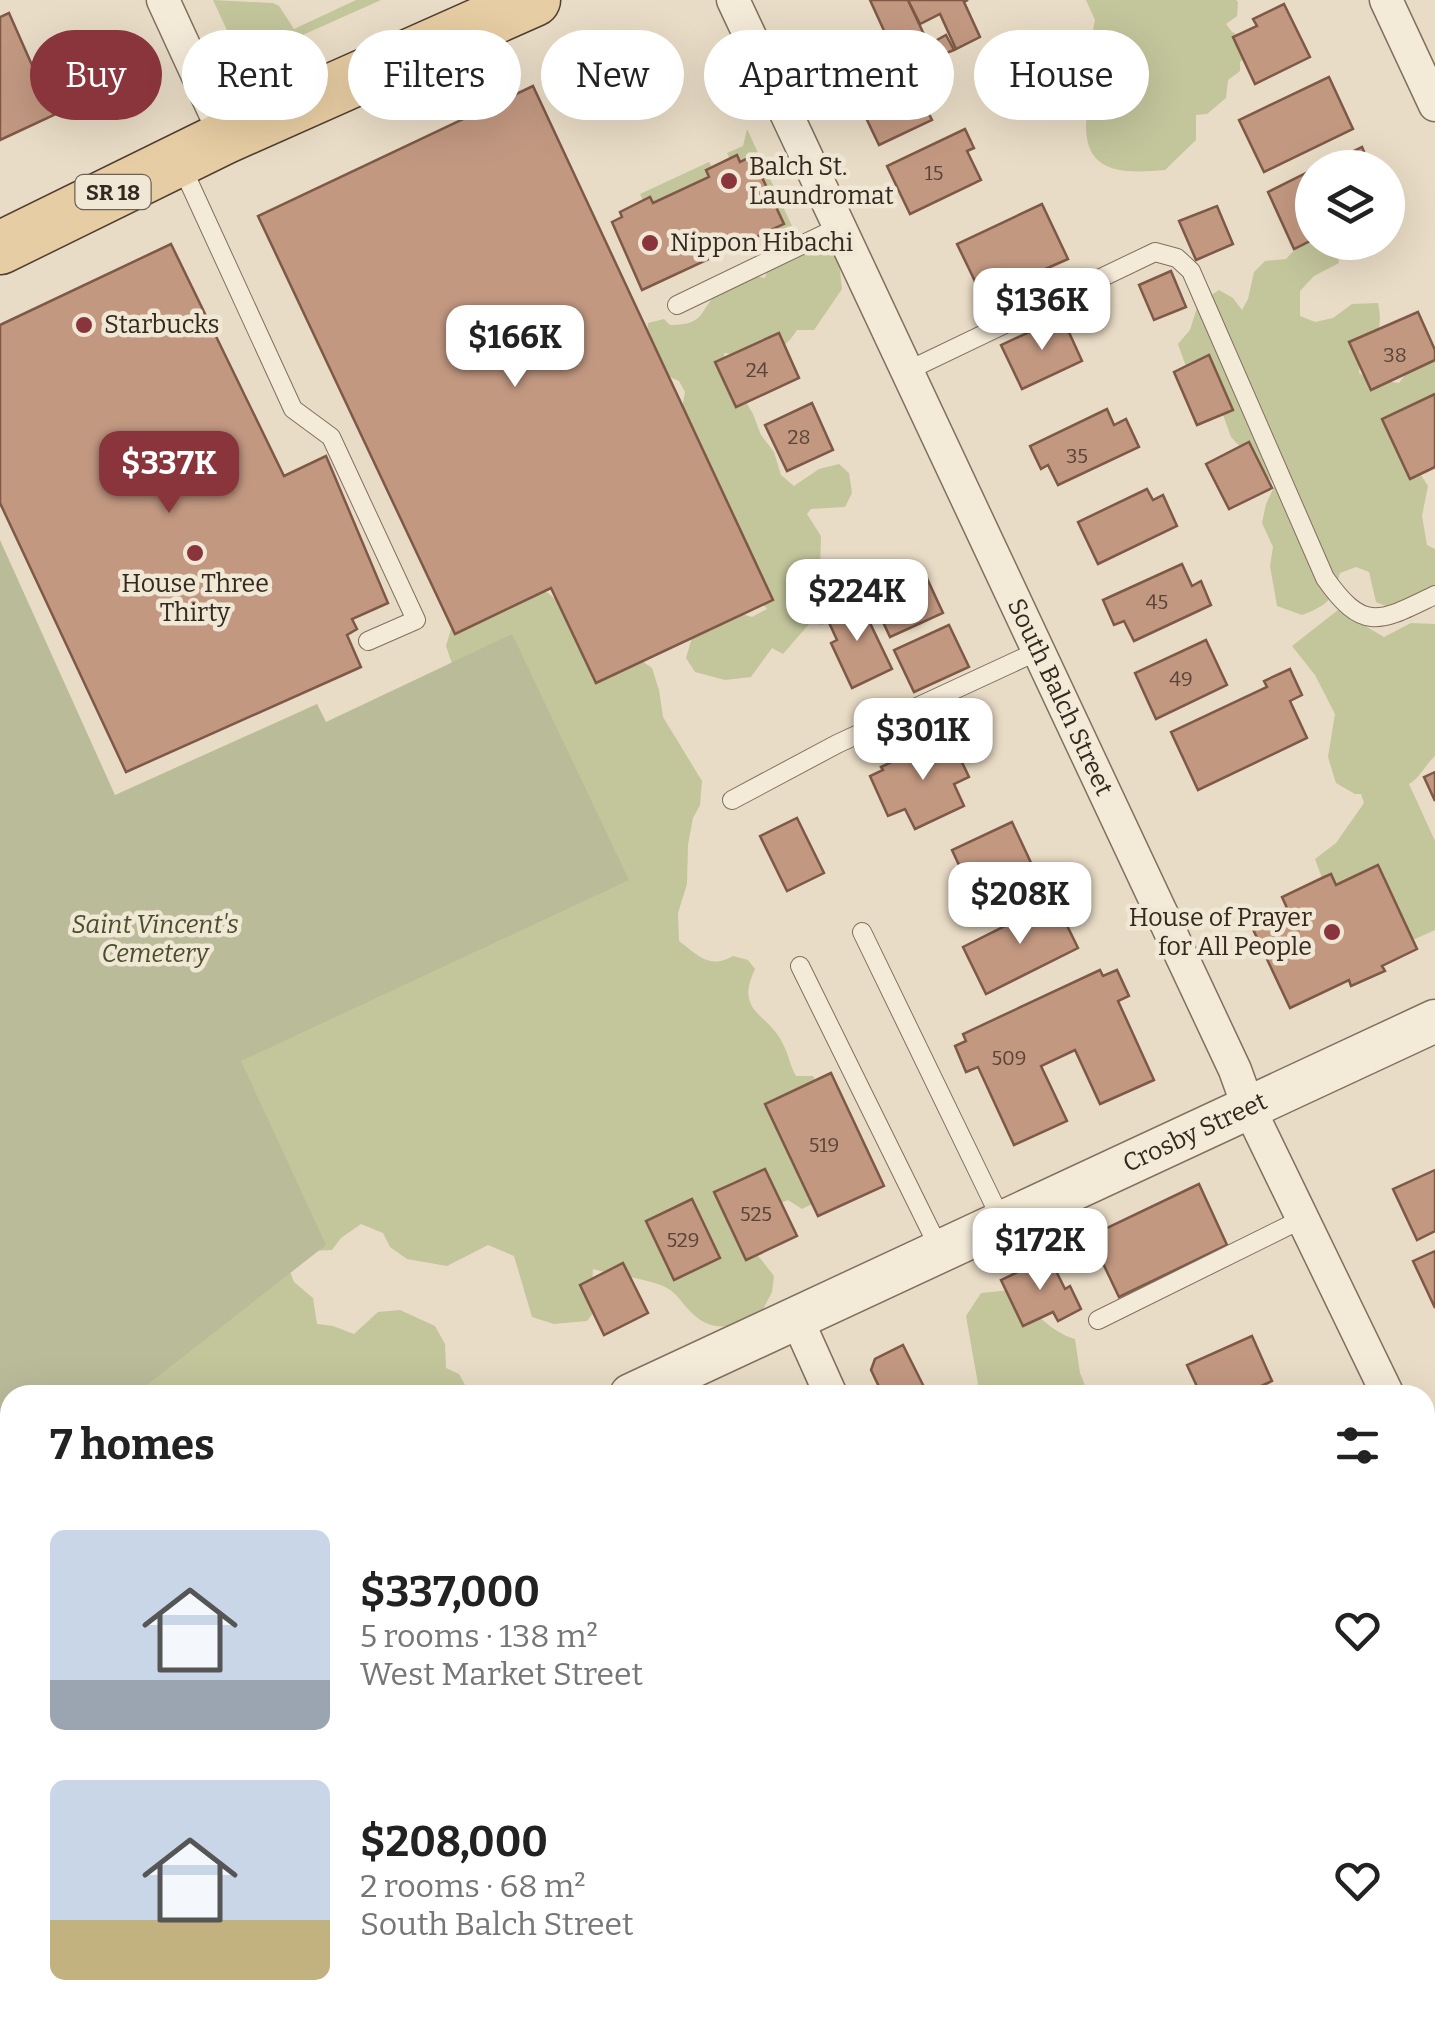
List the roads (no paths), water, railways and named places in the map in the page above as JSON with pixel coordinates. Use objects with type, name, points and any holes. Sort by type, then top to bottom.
[{"type":"main road","name":"SR 18","points":[[0,248],[226,137],[534,0]]},
{"type":"street","points":[[163,0],[226,137]]},
{"type":"street","name":"South Balch Street","points":[[734,0],[1235,1070],[1248,1106],[1383,1385]]},
{"type":"street","points":[[1386,0],[1435,106]]},
{"type":"street","name":"Crosby Street","points":[[652,1385],[1435,1021]]},
{"type":"street","points":[[796,1317],[827,1385]]},
{"type":"lane","points":[[178,160],[293,409],[331,438],[416,620],[368,641]]},
{"type":"lane","points":[[677,305],[839,227]]},
{"type":"lane","points":[[908,371],[1155,252],[1177,258],[1190,271],[1325,578],[1342,602],[1364,616],[1389,617],[1435,595]]},
{"type":"lane","points":[[732,800],[836,744],[1038,650]]},
{"type":"lane","points":[[862,932],[1003,1222]]},
{"type":"lane","points":[[800,966],[940,1250]]},
{"type":"lane","points":[[1098,1320],[1302,1218]]},
{"type":"place","name":"Balch St. Laundromat","points":[[729,181]]},
{"type":"place","name":"Nippon Hibachi","points":[[650,243]]},
{"type":"place","name":"Starbucks","points":[[84,325]]},
{"type":"place","name":"House Three Thirty","points":[[195,553]]},
{"type":"place","name":"House of Prayer for All People","points":[[1332,932]]},
{"type":"park label","name":"Saint Vincent's Cemetery","points":[[155,940]]}]
